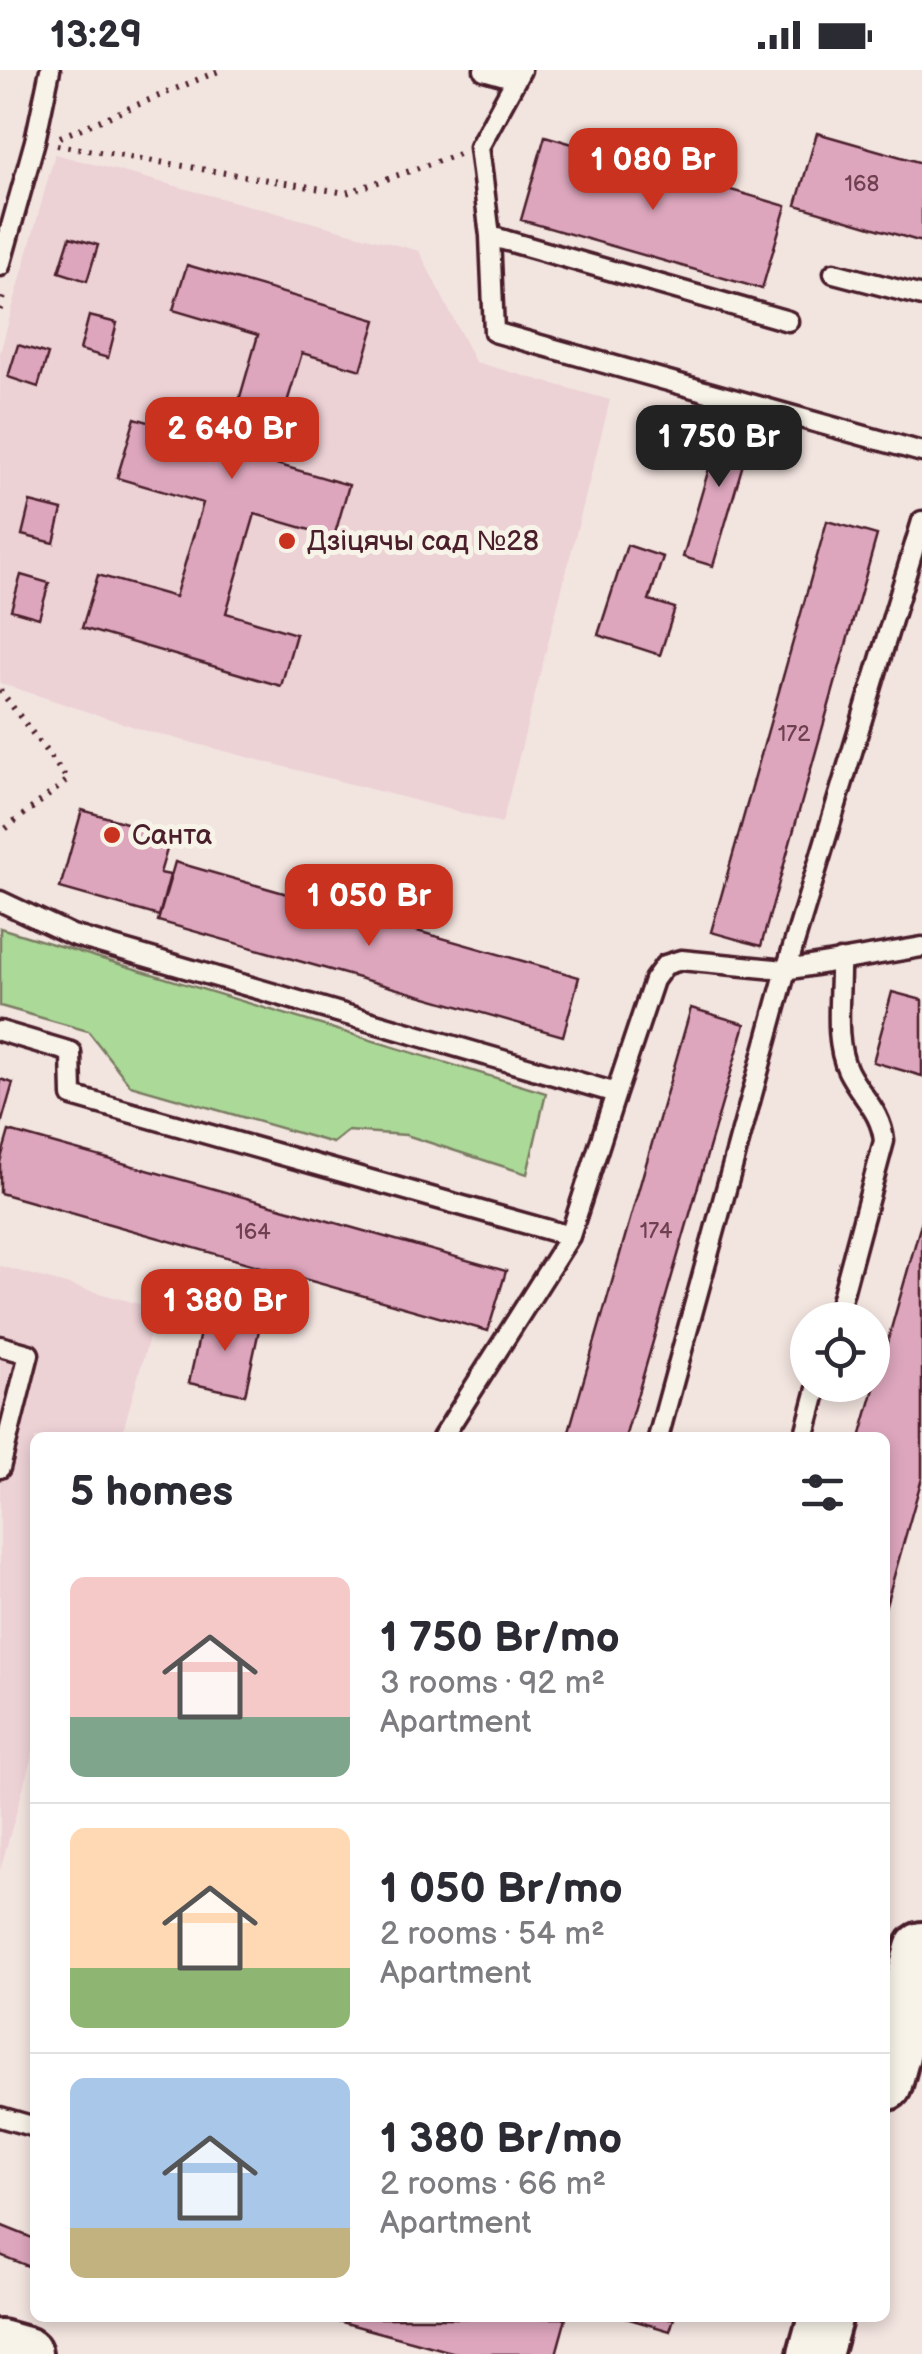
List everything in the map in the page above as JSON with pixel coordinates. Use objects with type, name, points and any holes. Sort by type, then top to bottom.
[{"type":"street","points":[[890,2066],[922,1949]]},
{"type":"street","points":[[815,2354],[823,2322]]},
{"type":"street","points":[[0,2347],[24,2354]]},
{"type":"lane","points":[[5,270],[50,70]]},
{"type":"lane","points":[[484,70],[518,75],[479,148],[490,236],[494,332],[922,452]]},
{"type":"lane","points":[[490,236],[788,320]]},
{"type":"lane","points":[[834,274],[922,296]]},
{"type":"lane","points":[[660,1432],[786,970],[922,521]]},
{"type":"lane","points":[[0,901],[72,935],[616,1093]]},
{"type":"lane","points":[[446,1432],[570,1236],[654,980],[665,965],[681,960],[786,970],[922,946]]},
{"type":"lane","points":[[840,960],[841,1042],[847,1069],[879,1116],[884,1141],[841,1302]]},
{"type":"lane","points":[[0,1031],[72,1052],[72,1096],[570,1236]]},
{"type":"lane","points":[[0,1346],[29,1354],[0,1468]]},
{"type":"lane","points":[[806,1432],[814,1402]]},
{"type":"lane","points":[[0,2117],[30,2125]]},
{"type":"path","points":[[221,70],[47,143],[346,193],[479,148]]},
{"type":"path","points":[[0,310],[5,270]]},
{"type":"path","points":[[0,690],[68,780],[0,833]]},
{"type":"shaded area","name":"Дзіцячы сад №28","points":[[55,154],[419,251],[475,362],[610,400],[502,823],[147,731],[0,683],[0,353]]},
{"type":"shaded area","points":[[0,1266],[157,1309],[122,1432],[30,1432],[30,1763],[0,1870]]},
{"type":"green space","points":[[0,928],[546,1093],[527,1174],[406,1135],[348,1131],[333,1143],[130,1085],[88,1031],[0,1006]]},
{"type":"building","points":[[817,133],[922,163],[922,242],[796,205]]},
{"type":"building","points":[[545,136],[786,206],[762,289],[521,220]]},
{"type":"building","points":[[70,237],[98,245],[87,281],[59,272]]},
{"type":"building","points":[[187,265],[376,320],[361,370],[302,353],[269,462],[349,485],[334,537],[255,514],[226,613],[296,634],[281,686],[82,628],[98,575],[175,597],[203,503],[117,478],[135,418],[226,445],[258,335],[173,310]]},
{"type":"building","points":[[89,316],[117,323],[108,358],[80,350]]},
{"type":"building","points":[[18,345],[48,354],[38,387],[8,377]]},
{"type":"building","points":[[725,414],[755,423],[713,566],[683,557]]},
{"type":"building","points":[[30,502],[62,510],[54,543],[22,535]]},
{"type":"building","points":[[827,521],[877,535],[761,946],[711,932]]},
{"type":"building","points":[[627,545],[663,557],[649,600],[675,608],[660,655],[598,635]]},
{"type":"building","points":[[21,575],[49,583],[39,618],[11,610]]},
{"type":"building","points":[[82,810],[171,836],[160,873],[170,875],[159,916],[60,888]]},
{"type":"building","points":[[175,862],[579,977],[563,1036],[158,921]]},
{"type":"building","points":[[892,992],[922,1000],[922,1076],[873,1062]]},
{"type":"building","points":[[691,1008],[745,1024],[627,1432],[569,1432]]},
{"type":"building","points":[[0,1079],[13,1083],[0,1128]]},
{"type":"building","points":[[9,1131],[506,1271],[488,1331],[0,1193],[0,1162]]},
{"type":"building","points":[[922,1220],[922,1478],[890,1590],[890,1432],[862,1432],[870,1402],[890,1402],[890,1333]]},
{"type":"building","points":[[204,1314],[260,1325],[245,1395],[189,1383]]},
{"type":"building","points":[[0,2225],[30,2237],[30,2267],[0,2255]]},
{"type":"building","points":[[342,2322],[565,2322],[556,2354],[459,2354]]},
{"type":"building","points":[[640,2322],[673,2322],[670,2331]]},
{"type":"place","name":"Дзіцячы сад №28","points":[[287,541]]},
{"type":"place","name":"Санта","points":[[112,835]]}]
